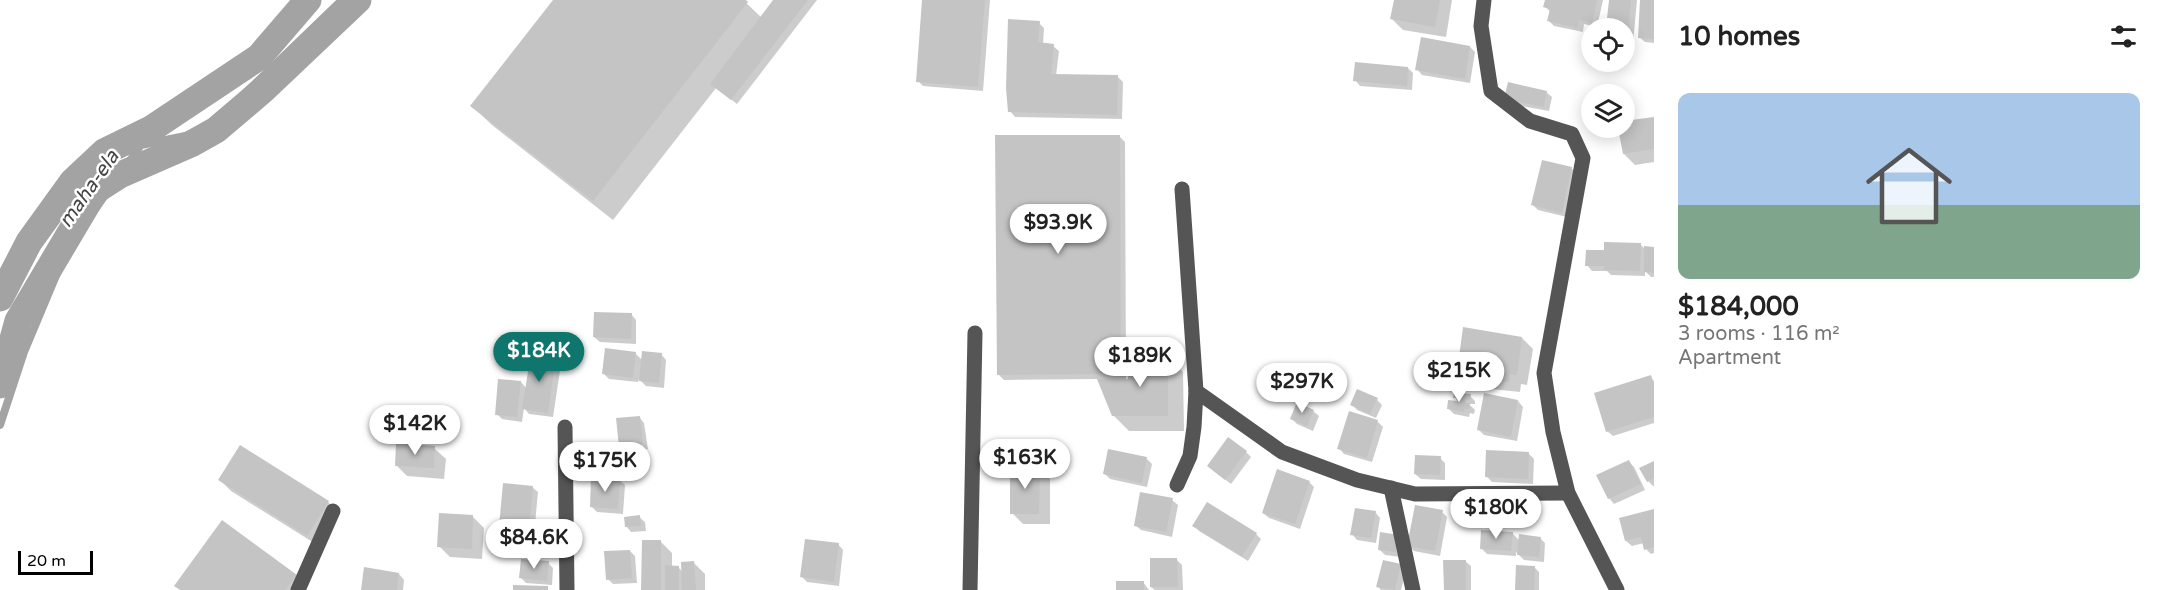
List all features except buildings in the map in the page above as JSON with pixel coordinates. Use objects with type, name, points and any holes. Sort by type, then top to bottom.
[{"type":"street","points":[[1484,0],[1481,26],[1491,91],[1530,121],[1572,134],[1584,158],[1544,373],[1553,432],[1568,493],[1617,590]]},
{"type":"street","points":[[1177,484],[1190,456],[1196,391],[1182,189]]},
{"type":"street","points":[[970,590],[975,333]]},
{"type":"street","points":[[1196,391],[1282,452],[1357,480],[1415,494],[1568,493]]},
{"type":"street","points":[[565,427],[567,590]]},
{"type":"street","points":[[1391,488],[1413,590]]},
{"type":"street","points":[[298,590],[333,511]]},
{"type":"waterway","points":[[0,298],[29,242],[73,181],[104,152],[151,129],[259,57],[308,0]]},
{"type":"waterway","name":"maha-ela","points":[[0,425],[24,352],[68,247],[141,145],[205,132],[342,0]]},
{"type":"waterway","points":[[0,385],[18,321],[95,191],[120,175],[191,144],[216,130],[263,90],[358,0]]}]
